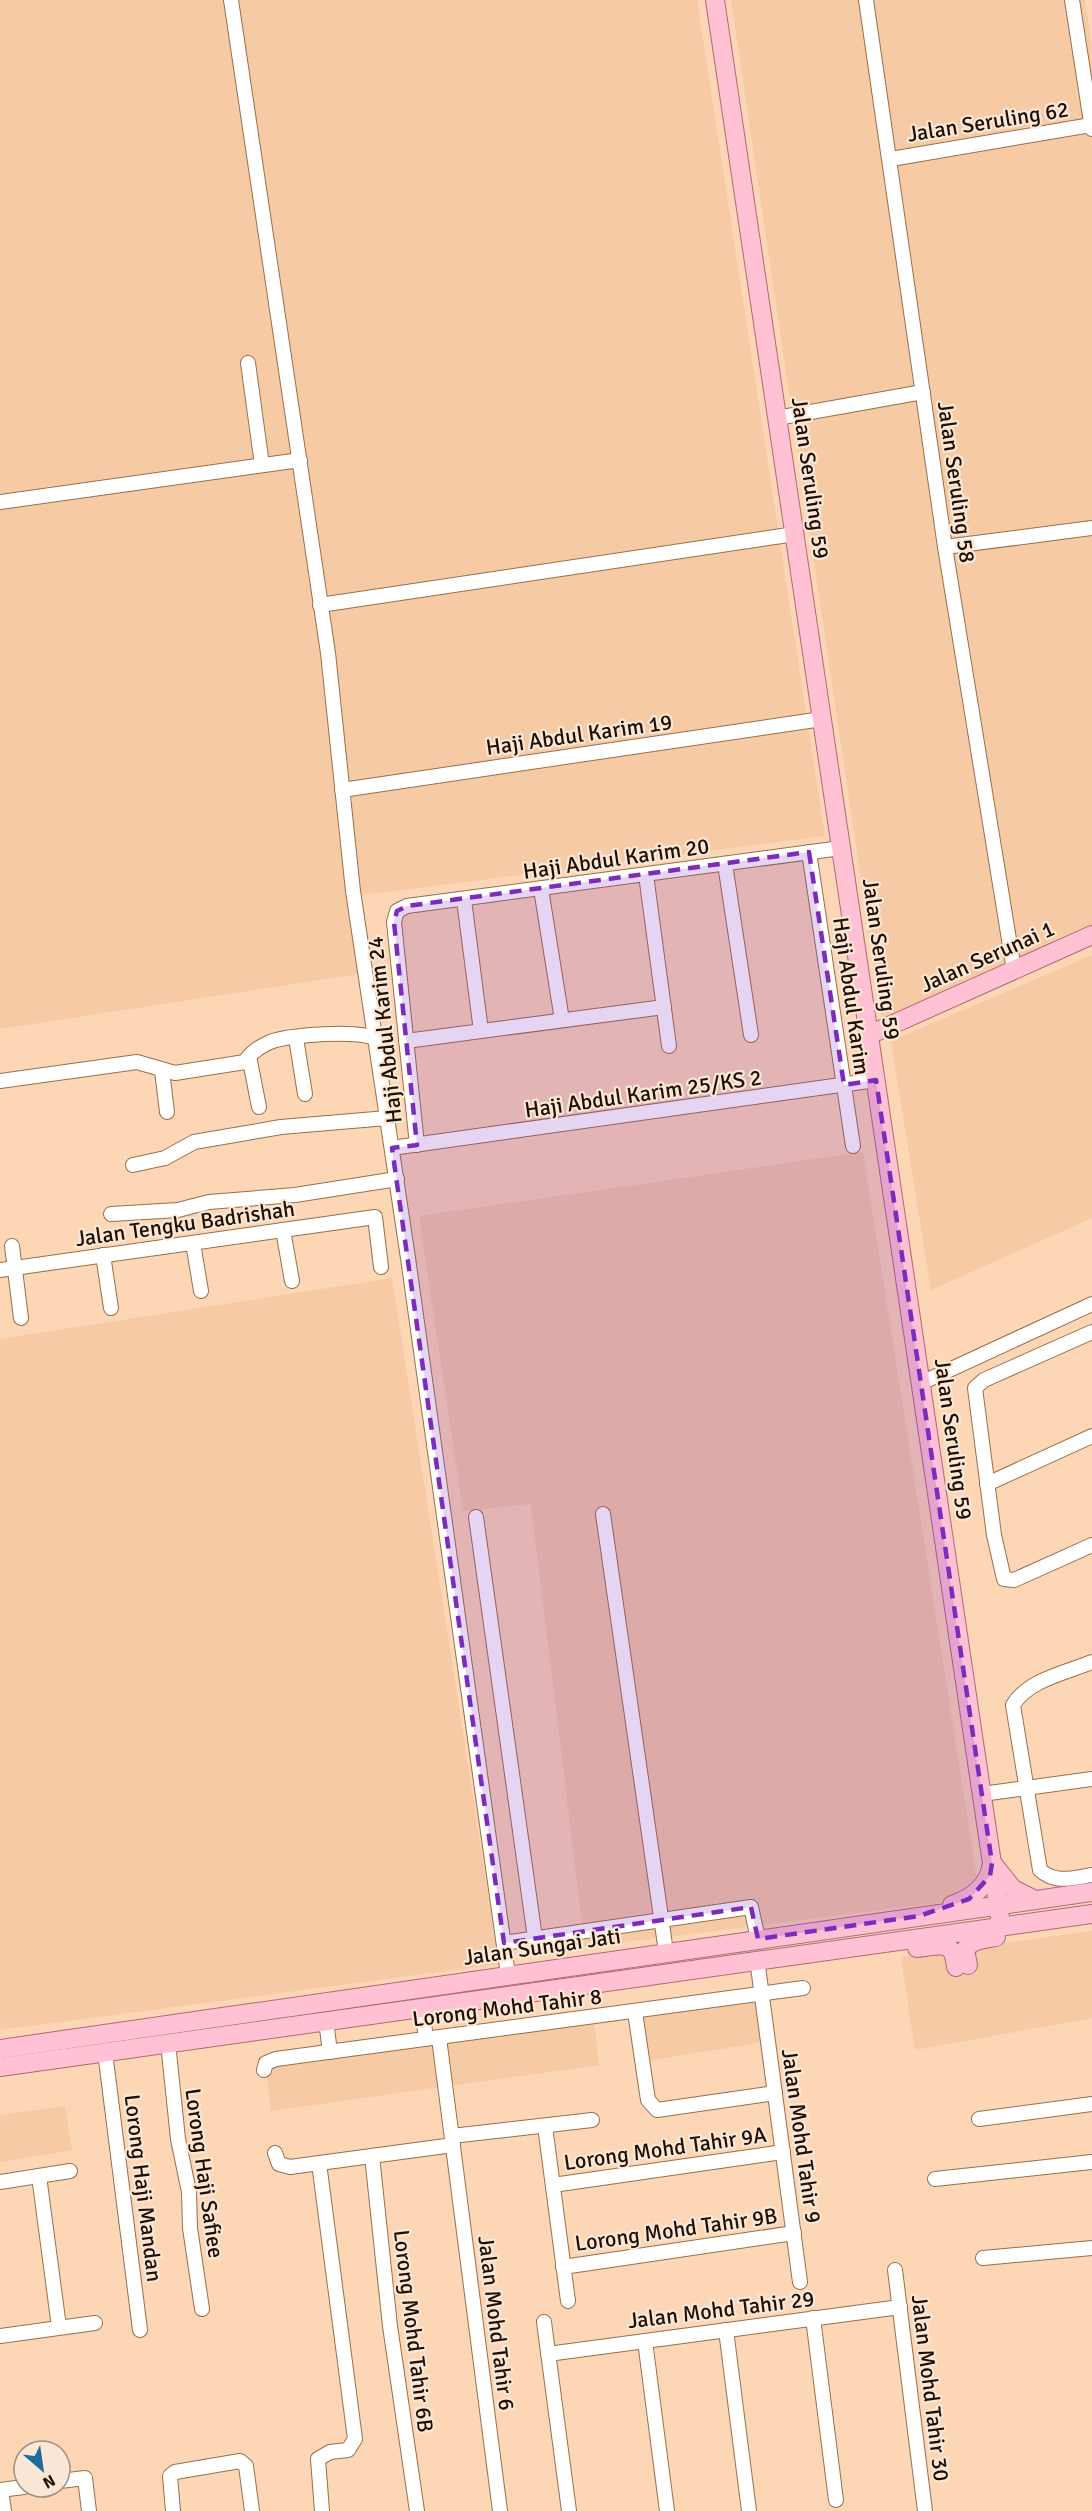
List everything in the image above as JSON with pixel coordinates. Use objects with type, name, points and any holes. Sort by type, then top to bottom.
[{"type":"main road","name":"Jalan Seruling 59","points":[[715,0],[1001,1924]]},
{"type":"main road","name":"Jalan Serunai 1","points":[[869,1035],[1092,935]]},
{"type":"main road","points":[[992,1863],[1013,1888],[1035,1900]]},
{"type":"main road","points":[[919,1916],[969,1899],[990,1876],[992,1863]]},
{"type":"main road","name":"Jalan Sungai Jati","points":[[0,2049],[1092,1892]]},
{"type":"main road","name":"Jalan Sungai Jati","points":[[0,2067],[1001,1924],[1092,1914]]},
{"type":"main road","points":[[870,1943],[889,1950],[946,1946],[955,1952],[962,1966],[965,1950],[974,1941],[1054,1929],[1071,1916]]},
{"type":"street","points":[[231,0],[328,653],[342,790],[375,1039],[397,1179],[508,1975]]},
{"type":"street","name":"Jalan Seruling 58","points":[[866,0],[891,159],[945,547],[1014,970]]},
{"type":"street","points":[[1072,0],[1092,127]]},
{"type":"street","name":"Jalan Seruling 62","points":[[891,159],[1092,127]]},
{"type":"street","points":[[248,363],[262,465]]},
{"type":"street","points":[[777,418],[923,392]]},
{"type":"street","points":[[0,502],[300,460]]},
{"type":"street","points":[[945,547],[1092,528]]},
{"type":"street","points":[[320,604],[795,534]]},
{"type":"street","name":"Haji Abdul Karim 19","points":[[342,790],[822,719]]},
{"type":"street","name":"Haji Abdul Karim 20","points":[[397,911],[407,906],[841,848]]},
{"type":"street","name":"Haji Abdul Karim","points":[[809,852],[853,1146]]},
{"type":"street","points":[[724,864],[751,1035]]},
{"type":"street","points":[[646,875],[669,1046]]},
{"type":"street","points":[[541,889],[562,1020]]},
{"type":"street","points":[[464,900],[481,1031]]},
{"type":"street","name":"Haji Abdul Karim 24","points":[[397,911],[394,922],[417,1145]]},
{"type":"street","points":[[406,1041],[663,1007]]},
{"type":"street","points":[[0,1081],[138,1062],[175,1073],[245,1062],[249,1056],[272,1041],[353,1033],[368,1034],[375,1039]]},
{"type":"street","points":[[296,1038],[305,1094]]},
{"type":"street","points":[[249,1056],[259,1107]]},
{"type":"street","points":[[162,1071],[167,1112]]},
{"type":"street","name":"Haji Abdul Karim 25/KS 2","points":[[392,1148],[876,1080]]},
{"type":"street","points":[[133,1165],[165,1158],[194,1142],[281,1127],[387,1118]]},
{"type":"street","points":[[111,1214],[178,1210],[209,1202],[295,1195],[397,1179]]},
{"type":"street","name":"Jalan Tengku Badrishah","points":[[0,1270],[375,1216],[381,1267]]},
{"type":"street","points":[[283,1230],[292,1281]]},
{"type":"street","points":[[193,1243],[201,1291]]},
{"type":"street","points":[[12,1246],[21,1318]]},
{"type":"street","points":[[103,1255],[111,1308]]},
{"type":"street","points":[[921,1383],[1092,1304]]},
{"type":"street","points":[[1092,1332],[978,1383],[976,1404],[1000,1573],[1004,1579],[1014,1580],[1092,1545]]},
{"type":"street","points":[[987,1484],[1092,1436]]},
{"type":"street","points":[[603,1514],[666,1952]]},
{"type":"street","points":[[476,1517],[535,1938]]},
{"type":"street","points":[[1092,1662],[1029,1687],[1019,1695],[1013,1706],[1040,1870],[1058,1880],[1092,1875]]},
{"type":"street","points":[[982,1794],[1092,1779]]},
{"type":"street","points":[[504,1943],[751,1907],[758,1939]]},
{"type":"street","name":"Jalan Mohd Tahir 9","points":[[757,1959],[800,2283]]},
{"type":"street","name":"Lorong Mohd Tahir 8","points":[[264,2070],[269,2061],[803,1988]]},
{"type":"street","name":"Jalan Mohd Tahir 6","points":[[422,2007],[432,2038],[452,2141],[500,2511]]},
{"type":"street","points":[[635,2012],[648,2100],[657,2110],[775,2093]]},
{"type":"street","points":[[326,2021],[330,2052]]},
{"type":"street","name":"Lorong Haji Safiee","points":[[168,2043],[178,2139],[189,2192],[190,2228],[202,2309]]},
{"type":"street","name":"Lorong Haji Mandan","points":[[105,2052],[140,2330]]},
{"type":"street","points":[[979,2119],[1092,2104]]},
{"type":"street","points":[[275,2152],[279,2164],[290,2167],[372,2156],[545,2126],[592,2121]]},
{"type":"street","points":[[545,2126],[568,2301]]},
{"type":"street","name":"Lorong Mohd Tahir 9A","points":[[553,2185],[783,2152]]},
{"type":"street","name":"Lorong Mohd Tahir 6B","points":[[372,2156],[390,2326],[417,2511]]},
{"type":"street","points":[[935,2179],[1092,2162]]},
{"type":"street","points":[[319,2163],[355,2439],[348,2450],[330,2452],[318,2459],[322,2511]]},
{"type":"street","points":[[0,2182],[70,2171]]},
{"type":"street","points":[[39,2176],[59,2327]]},
{"type":"street","name":"Lorong Mohd Tahir 9B","points":[[563,2267],[794,2234]]},
{"type":"street","points":[[983,2258],[1092,2248]]},
{"type":"street","name":"Jalan Mohd Tahir 30","points":[[895,2270],[925,2511]]},
{"type":"street","name":"Jalan Mohd Tahir 29","points":[[548,2354],[900,2307]]},
{"type":"street","points":[[813,2318],[836,2500]]},
{"type":"street","points":[[544,2322],[569,2511]]},
{"type":"street","points":[[0,2336],[95,2323]]},
{"type":"street","points":[[726,2330],[749,2511]]},
{"type":"street","points":[[645,2341],[667,2511]]},
{"type":"street","points":[[173,2511],[170,2475],[175,2472],[240,2461],[246,2466],[252,2511]]},
{"type":"street","points":[[72,2480],[85,2478],[89,2511]]},
{"type":"street","points":[[0,2490],[4,2511]]},
{"type":"highlighted area","points":[[809,852],[844,1085],[876,1080],[992,1863],[990,1876],[969,1899],[919,1916],[758,1939],[751,1907],[504,1943],[392,1148],[417,1145],[394,922],[397,911],[407,906]]},
{"type":"shaded area","points":[[0,0],[697,0],[825,836],[362,895],[372,972],[0,1029]]},
{"type":"shaded area","points":[[731,0],[1085,0],[1092,47],[1092,928],[882,1022]]},
{"type":"shaded area","points":[[1092,955],[1092,1218],[931,1290],[891,1041]]},
{"type":"shaded area","points":[[863,1152],[977,1879],[969,1899],[585,1947],[531,1504],[463,1511],[419,1216]]},
{"type":"shaded area","points":[[392,1278],[499,1964],[0,2030],[0,1339]]},
{"type":"shaded area","points":[[1092,1931],[1092,2018],[915,2050],[901,1957]]},
{"type":"shaded area","points":[[758,2000],[765,2042],[646,2061],[640,2015]]},
{"type":"shaded area","points":[[594,2021],[599,2065],[271,2111],[266,2070],[273,2064]]},
{"type":"shaded area","points":[[65,2106],[72,2150],[0,2162],[0,2115]]}]
